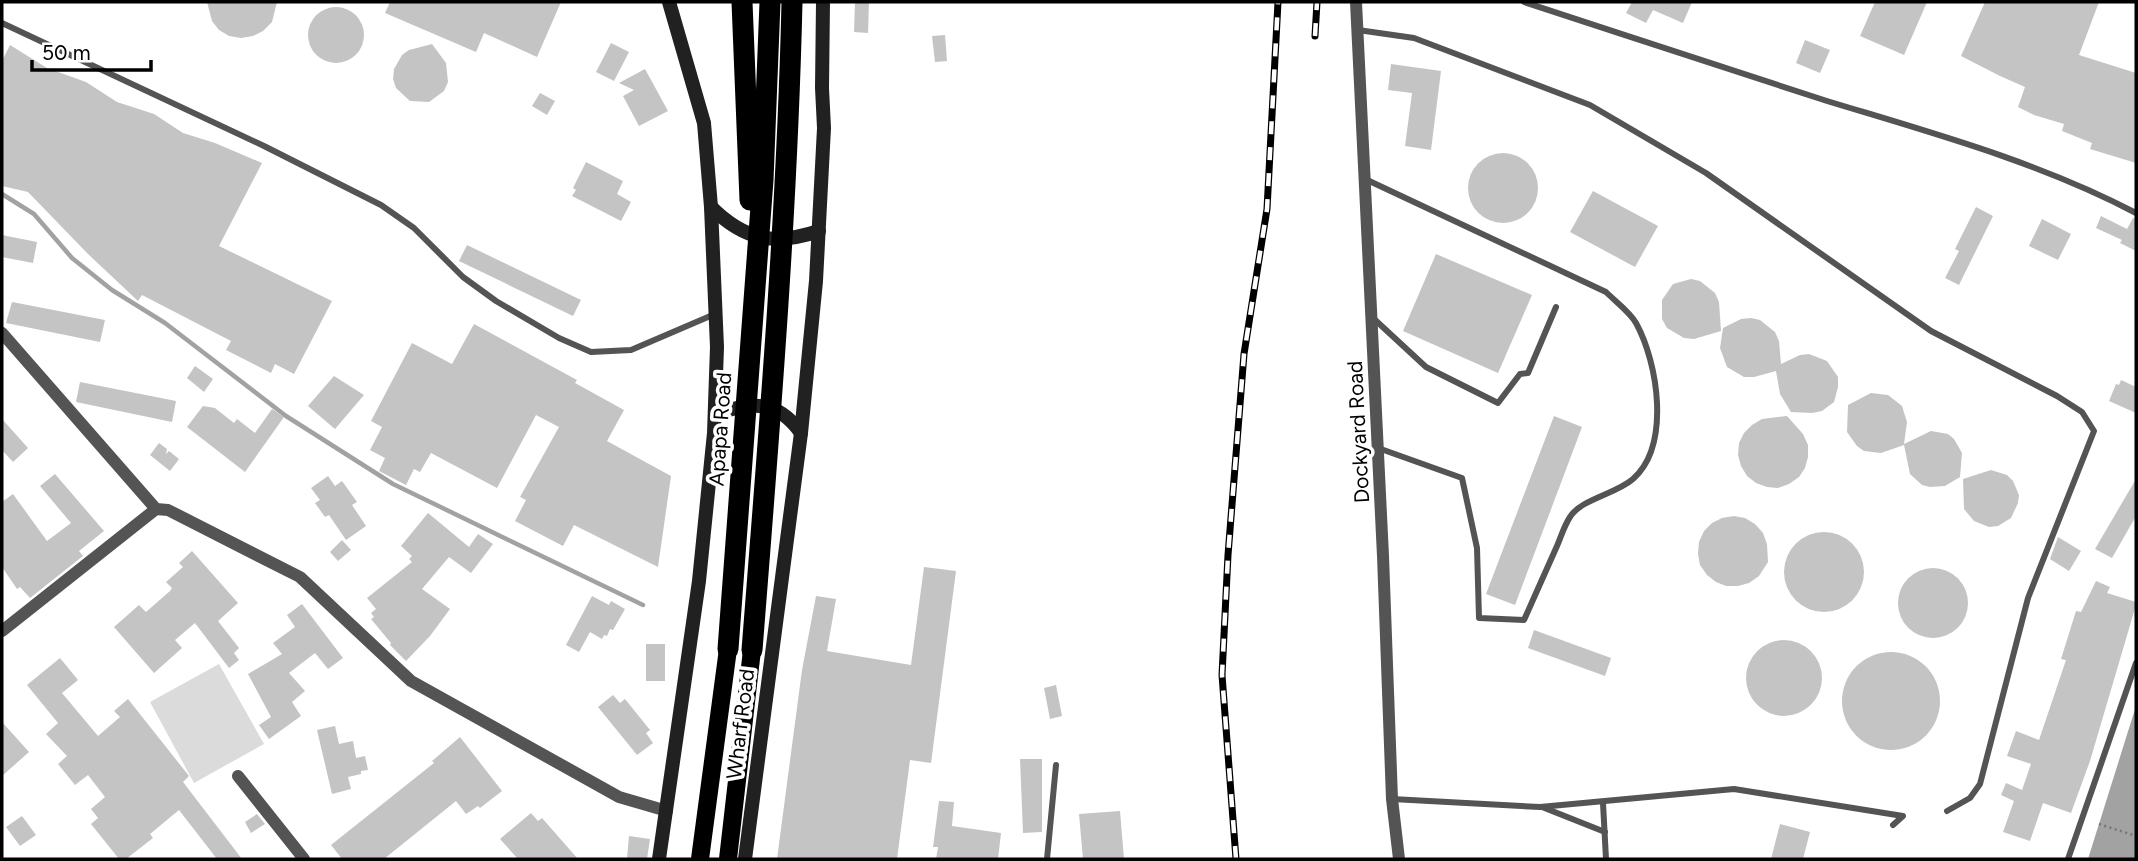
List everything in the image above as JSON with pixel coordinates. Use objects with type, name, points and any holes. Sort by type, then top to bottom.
[{"type":"highway","points":[[742,2],[754,307]]},
{"type":"highway","name":"Apapa Road","points":[[728,649],[763,180],[769,2]]},
{"type":"highway","points":[[752,650],[780,284],[792,2]]},
{"type":"main road","name":"Apapa Road","points":[[700,859],[728,649]]},
{"type":"main road","points":[[728,859],[752,650]]},
{"type":"street","points":[[659,859],[699,581],[715,414],[717,314],[704,122],[669,2]]},
{"type":"street","name":"Wharf Road","points":[[745,859],[801,433],[819,231],[824,128],[823,2]]},
{"type":"street","name":"Dockyard Road","points":[[1356,2],[1392,799],[1399,859]]},
{"type":"street","points":[[711,207],[729,225],[748,235],[797,239],[819,231]]},
{"type":"street","points":[[2,333],[156,509]]},
{"type":"street","points":[[715,414],[737,407],[760,405],[779,410],[790,418],[801,433]]},
{"type":"street","points":[[2,631],[156,509],[168,510],[300,577],[411,681],[619,797],[667,811]]},
{"type":"street","points":[[238,776],[304,859]]},
{"type":"lane","points":[[1524,2],[1744,75],[1970,145],[2096,192],[2136,213]]},
{"type":"lane","points":[[2,23],[264,146],[382,205],[414,228],[463,278],[559,338],[591,352],[631,351],[717,314]]},
{"type":"lane","points":[[1358,30],[1414,38],[1590,105],[1706,173],[1931,331],[2057,396],[2082,412],[2094,431],[2028,598],[1980,784],[1970,798],[1947,811]]},
{"type":"lane","points":[[1365,179],[1606,292],[1635,321],[1650,357],[1657,396],[1655,439],[1648,459],[1634,478],[1571,515],[1524,620],[1479,618],[1477,548],[1462,478],[1378,448]]},
{"type":"lane","points":[[1372,317],[1426,367],[1499,403],[1520,374],[1528,373],[1556,307]]},
{"type":"lane","points":[[2068,859],[2136,663]]},
{"type":"lane","points":[[1047,859],[1056,765]]},
{"type":"lane","points":[[1392,799],[1540,807],[1734,789],[1903,816],[1893,825]]},
{"type":"lane","points":[[1603,803],[1606,859]]},
{"type":"lane","points":[[1540,807],[1605,832]]},
{"type":"path","points":[[2099,824],[2136,836]]},
{"type":"shaded area","points":[[219,664],[264,744],[194,783],[150,702]]},
{"type":"shaded area","points":[[2136,706],[2136,859],[2088,859]]},
{"type":"building","points":[[207,2],[277,2],[272,22],[263,31],[241,38],[229,36],[219,30],[212,21]]},
{"type":"building","points":[[390,2],[561,2],[537,57],[484,33],[476,52],[385,13]]},
{"type":"building","points":[[855,2],[869,2],[868,33],[854,32]]},
{"type":"building","points":[[1632,2],[1692,2],[1683,23],[1653,10],[1646,23],[1626,13]]},
{"type":"building","points":[[1875,2],[1927,2],[1904,55],[1860,36]]},
{"type":"building","points":[[1985,2],[2099,2],[2079,55],[2136,73],[2136,163],[2090,149],[2092,143],[2062,131],[2064,124],[2018,107],[2025,87],[1961,56]]},
{"type":"building","points":[[336,7],[351,12],[359,20],[364,35],[359,50],[351,58],[336,63],[321,58],[313,50],[308,35],[313,20],[321,12]]},
{"type":"building","points":[[945,35],[947,61],[935,62],[932,36]]},
{"type":"building","points":[[1805,40],[1830,50],[1820,73],[1796,63]]},
{"type":"building","points":[[611,43],[629,52],[614,81],[596,72]]},
{"type":"building","points":[[432,44],[446,63],[448,82],[444,91],[429,102],[410,101],[396,88],[394,69],[402,55],[409,50]]},
{"type":"building","points":[[10,45],[47,68],[86,82],[117,102],[154,114],[183,133],[262,163],[219,246],[332,301],[294,374],[275,364],[271,373],[226,350],[231,341],[142,295],[138,301],[28,192],[2,186],[2,61]]},
{"type":"building","points":[[1391,64],[1441,71],[1431,150],[1405,146],[1412,93],[1388,90]]},
{"type":"building","points":[[645,69],[668,111],[639,126],[623,96],[634,90],[619,83]]},
{"type":"building","points":[[540,93],[555,101],[547,115],[532,106]]},
{"type":"building","points":[[1503,153],[1528,163],[1538,188],[1528,213],[1503,223],[1478,213],[1468,188],[1478,163]]},
{"type":"building","points":[[586,162],[623,181],[617,194],[631,202],[621,221],[572,196],[576,190],[573,188]]},
{"type":"building","points":[[1593,191],[1658,226],[1635,267],[1570,232]]},
{"type":"building","points":[[1976,207],[1993,216],[1959,285],[1945,278],[1959,251],[1955,249]]},
{"type":"building","points":[[2101,216],[2127,229],[2133,218],[2136,219],[2136,251],[2120,243],[2122,240],[2096,228]]},
{"type":"building","points":[[2042,219],[2071,234],[2058,260],[2029,246]]},
{"type":"building","points":[[2,235],[37,242],[33,263],[2,257]]},
{"type":"building","points":[[467,245],[581,300],[573,316],[459,261]]},
{"type":"building","points":[[1436,254],[1532,295],[1498,373],[1403,331]]},
{"type":"building","points":[[1691,279],[1700,281],[1715,293],[1719,302],[1721,331],[1694,339],[1684,338],[1667,328],[1662,319],[1662,300],[1673,284]]},
{"type":"building","points":[[12,302],[105,320],[100,342],[6,323]]},
{"type":"building","points":[[1741,319],[1760,320],[1775,332],[1779,341],[1781,364],[1809,354],[1827,361],[1838,377],[1834,402],[1822,411],[1791,412],[1780,394],[1776,371],[1744,377],[1727,367],[1720,348],[1723,328]]},
{"type":"building","points":[[474,324],[577,380],[575,383],[624,410],[607,441],[671,476],[658,567],[574,525],[563,546],[515,521],[526,500],[520,497],[559,427],[536,415],[497,488],[431,453],[420,472],[414,469],[406,485],[379,471],[385,458],[370,450],[382,427],[371,421],[412,343],[452,364]]},
{"type":"building","points":[[195,366],[213,379],[204,392],[187,378]]},
{"type":"building","points":[[334,376],[364,395],[335,429],[308,406]]},
{"type":"building","points":[[2121,380],[2136,387],[2136,413],[2109,401],[2116,384],[2119,385]]},
{"type":"building","points":[[80,382],[176,401],[172,422],[76,402]]},
{"type":"building","points":[[1871,393],[1888,395],[1902,406],[1907,422],[1904,444],[1931,431],[1948,434],[1954,439],[1962,453],[1960,477],[1945,486],[1922,485],[1910,474],[1904,445],[1881,453],[1864,451],[1857,446],[1847,432],[1848,405]]},
{"type":"building","points":[[203,406],[215,408],[234,423],[237,419],[255,433],[272,409],[284,417],[245,472],[187,427]]},
{"type":"building","points":[[1554,416],[1582,427],[1515,605],[1486,594]]},
{"type":"building","points":[[1787,416],[1803,434],[1808,445],[1805,468],[1799,477],[1778,488],[1756,483],[1747,476],[1741,466],[1739,443],[1744,433],[1762,419]]},
{"type":"building","points":[[2,419],[28,448],[13,462],[2,450]]},
{"type":"building","points":[[159,443],[167,449],[166,454],[169,451],[179,459],[170,471],[150,455]]},
{"type":"building","points":[[1991,470],[2007,475],[2019,495],[2011,518],[1998,526],[1989,527],[1974,521],[1964,509],[1963,479]]},
{"type":"building","points":[[55,474],[104,531],[79,551],[83,556],[30,598],[20,587],[17,589],[2,567],[2,502],[13,494],[47,541],[71,523],[40,486]]},
{"type":"building","points":[[328,476],[335,486],[342,481],[357,502],[352,505],[366,526],[346,540],[329,515],[325,517],[315,503],[320,500],[311,488]]},
{"type":"building","points":[[2136,479],[2136,516],[2112,558],[2095,549]]},
{"type":"building","points":[[428,513],[469,547],[478,534],[493,544],[471,573],[449,557],[422,589],[450,609],[430,636],[406,661],[371,619],[374,617],[371,613],[376,609],[367,598],[412,562],[409,559],[412,556],[401,546]]},
{"type":"building","points":[[1734,516],[1745,518],[1763,533],[1768,562],[1759,576],[1749,583],[1726,586],[1707,575],[1700,565],[1699,542],[1712,523]]},
{"type":"building","points":[[1824,532],[1839,535],[1852,544],[1861,557],[1864,572],[1861,587],[1852,600],[1839,609],[1824,612],[1809,609],[1796,600],[1787,587],[1784,572],[1787,557],[1796,544],[1809,535]]},
{"type":"building","points":[[2058,537],[2081,551],[2069,571],[2050,559]]},
{"type":"building","points":[[342,540],[351,550],[338,561],[330,552]]},
{"type":"building","points":[[192,551],[238,603],[218,621],[239,648],[234,653],[239,660],[229,668],[195,623],[175,640],[182,648],[154,673],[114,627],[139,605],[146,612],[170,591],[172,588],[166,582],[183,567],[179,563]]},
{"type":"building","points":[[924,567],[956,571],[931,763],[910,760],[897,859],[777,859],[802,670],[816,596],[836,599],[827,651],[911,665]]},
{"type":"building","points":[[1940,568],[1953,574],[1962,583],[1966,589],[1966,617],[1958,628],[1947,636],[1926,638],[1908,628],[1900,617],[1898,596],[1908,578],[1919,570]]},
{"type":"building","points":[[2096,581],[2110,587],[2107,593],[2136,602],[2136,605],[2090,761],[2071,813],[2043,803],[2030,841],[2003,832],[2014,801],[2001,795],[2006,783],[2022,790],[2031,764],[2007,756],[2016,731],[2039,740],[2066,660],[2061,659],[2076,611],[2081,612]]},
{"type":"building","points":[[592,596],[609,605],[611,601],[625,609],[607,636],[604,635],[602,639],[590,632],[579,652],[566,645]]},
{"type":"building","points":[[302,604],[343,658],[328,669],[315,653],[289,673],[305,691],[292,702],[301,716],[269,739],[259,725],[271,717],[248,674],[282,654],[273,643],[295,627],[287,615]]},
{"type":"building","points":[[1534,630],[1611,658],[1605,676],[1528,648]]},
{"type":"building","points":[[1784,640],[1799,643],[1811,651],[1819,663],[1822,678],[1819,693],[1811,705],[1799,713],[1784,716],[1769,713],[1757,705],[1749,693],[1746,678],[1749,663],[1757,651],[1769,643]]},
{"type":"building","points":[[646,644],[665,644],[665,681],[646,681]]},
{"type":"building","points":[[1891,652],[1910,656],[1926,666],[1936,682],[1940,701],[1936,720],[1926,736],[1910,746],[1891,750],[1872,746],[1856,736],[1846,720],[1842,701],[1846,682],[1856,666],[1872,656]]},
{"type":"building","points":[[60,658],[78,680],[62,693],[98,736],[120,717],[114,711],[128,699],[189,776],[183,782],[242,859],[217,859],[179,810],[150,834],[153,838],[126,859],[119,859],[91,824],[98,818],[91,809],[105,797],[88,775],[75,785],[58,764],[67,756],[46,734],[58,723],[27,685]]},
{"type":"building","points":[[1056,685],[1062,716],[1050,719],[1044,688]]},
{"type":"building","points":[[613,695],[620,703],[625,699],[650,730],[646,733],[653,743],[637,755],[598,707]]},
{"type":"building","points":[[2,722],[29,752],[2,776]]},
{"type":"building","points":[[335,726],[339,744],[353,741],[356,758],[365,756],[368,770],[348,777],[351,789],[332,794],[317,730]]},
{"type":"building","points":[[460,737],[502,791],[480,808],[478,806],[466,814],[456,801],[384,859],[342,859],[331,845],[434,763],[432,761]]},
{"type":"building","points":[[1020,759],[1042,759],[1042,832],[1023,833]]},
{"type":"building","points":[[939,801],[954,802],[952,826],[1001,833],[998,859],[936,859],[938,847],[933,847]]},
{"type":"building","points":[[1120,811],[1124,859],[1083,859],[1079,814]]},
{"type":"building","points":[[531,813],[538,821],[542,818],[578,859],[518,859],[500,839]]},
{"type":"building","points":[[257,814],[265,824],[251,833],[245,822]]},
{"type":"building","points":[[22,816],[36,835],[20,846],[6,827]]},
{"type":"building","points":[[1780,824],[1810,832],[1803,859],[1771,859]]},
{"type":"building","points":[[629,836],[650,839],[647,859],[627,859]]},
{"type":"waterway","points":[[2,194],[34,214],[72,258],[112,290],[165,323],[286,416],[393,484],[643,605]]},
{"type":"railway","points":[[1236,859],[1222,675],[1228,555],[1244,354],[1267,209],[1278,2]]},
{"type":"railway","points":[[1315,36],[1317,2]]}]
